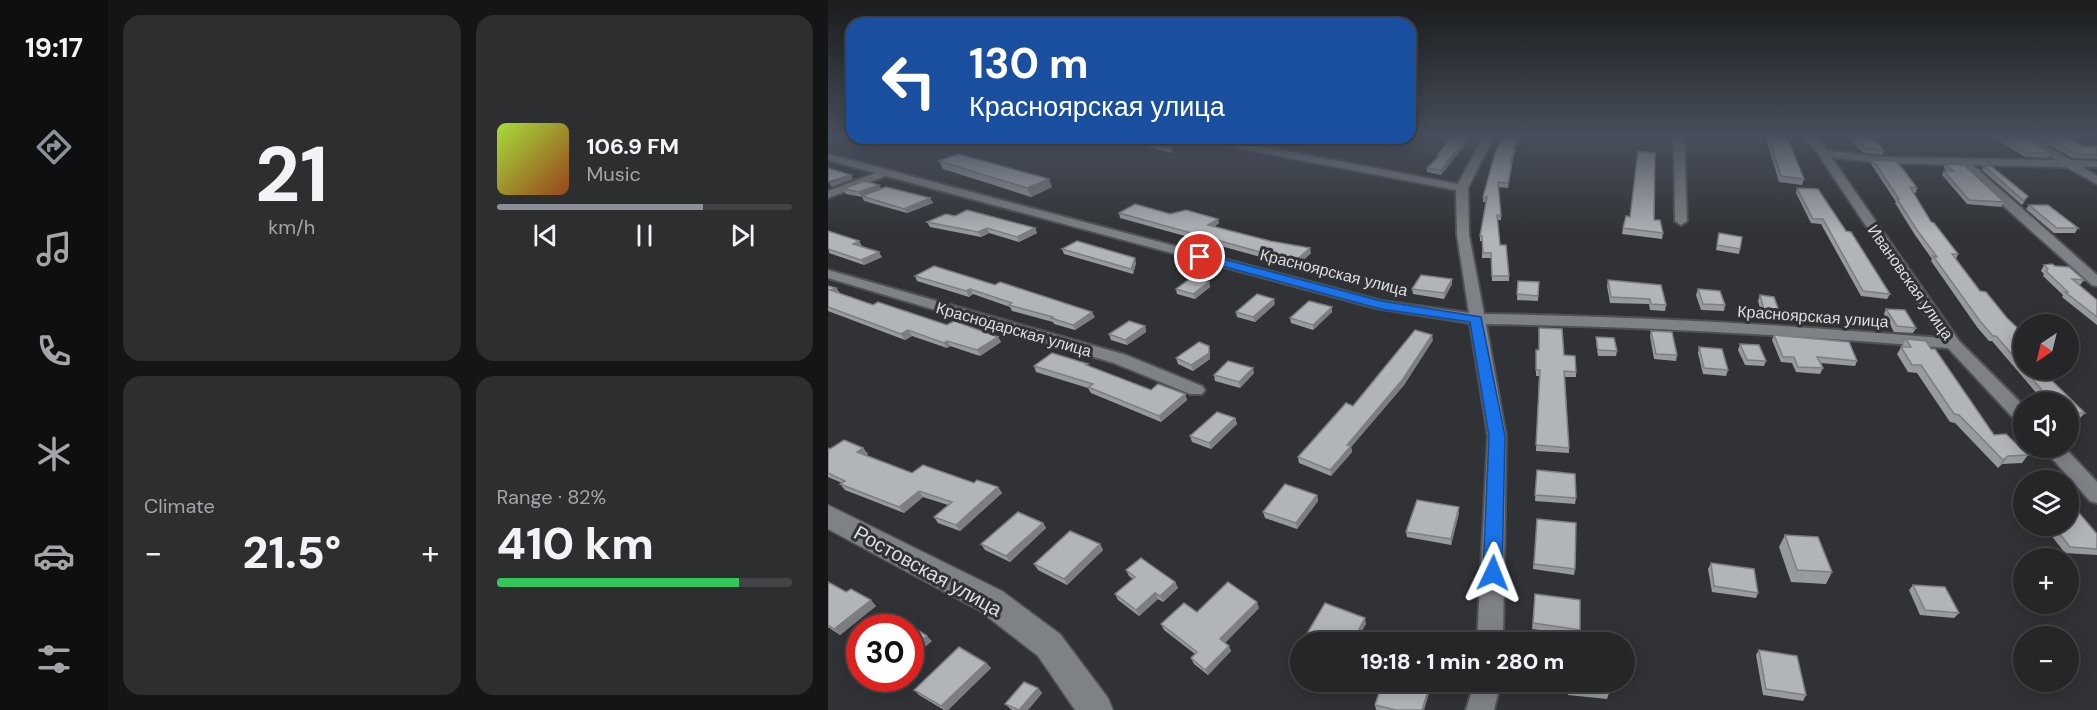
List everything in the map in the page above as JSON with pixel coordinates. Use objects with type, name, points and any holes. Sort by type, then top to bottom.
[{"type":"street","name":"Красноярская улица","points":[[870,169],[1381,305],[1476,319],[1563,320],[1825,333],[1953,344]]},
{"type":"street","points":[[1364,169],[1462,188]]},
{"type":"street","points":[[1472,169],[1462,188],[1463,235],[1497,436],[1490,632]]},
{"type":"street","points":[[1680,169],[1681,220]]},
{"type":"street","name":"Ивановская улица","points":[[1833,169],[1953,344],[2013,407]]},
{"type":"street","points":[[1971,169],[2097,282]]},
{"type":"street","points":[[2076,169],[2097,181]]},
{"type":"street","points":[[828,195],[884,173]]},
{"type":"street","name":"Краснодарская улица","points":[[828,274],[1120,359],[1196,390]]},
{"type":"street","points":[[2062,458],[2097,495]]},
{"type":"street","name":"Ростовская улица","points":[[828,516],[991,601],[1049,645],[1096,710]]},
{"type":"street","points":[[1480,710],[1485,692]]},
{"type":"building","points":[[828,169],[851,175],[828,182]]},
{"type":"building","points":[[966,169],[1013,169],[1049,179],[1027,188]]},
{"type":"building","points":[[1491,169],[1511,169],[1508,183],[1498,182],[1501,216],[1497,215],[1500,245],[1506,245],[1509,276],[1492,276],[1491,253],[1483,253],[1482,236],[1480,236],[1487,197],[1483,197]]},
{"type":"building","points":[[1636,169],[1655,169],[1654,220],[1660,220],[1663,233],[1623,228],[1626,216],[1630,217]]},
{"type":"building","points":[[1779,169],[1800,169],[1804,179],[1781,176]]},
{"type":"building","points":[[1879,169],[1903,169],[1917,188],[1910,187],[1931,222],[1958,254],[1952,254],[1980,291],[1986,292],[2013,324],[2013,355],[1980,321],[1933,256],[1937,257],[1897,199],[1899,199]]},
{"type":"building","points":[[1951,169],[1968,169],[2004,202],[1969,200],[1944,171],[1953,171]]},
{"type":"building","points":[[1988,169],[1995,169],[2028,196],[2024,201]]},
{"type":"building","points":[[864,181],[879,185],[859,192],[843,189]]},
{"type":"building","points":[[886,187],[930,198],[904,209],[862,196]]},
{"type":"building","points":[[1797,188],[1818,189],[1846,231],[1851,232],[1890,294],[1863,291],[1823,219],[1813,219]]},
{"type":"building","points":[[1135,204],[1170,214],[1186,210],[1218,219],[1208,225],[1270,241],[1310,248],[1293,263],[1274,259],[1278,257],[1119,213]]},
{"type":"building","points":[[2029,205],[2048,205],[2078,228],[2057,228]]},
{"type":"building","points":[[967,210],[1035,228],[1017,237],[987,228],[978,232],[927,222],[946,214],[955,216]]},
{"type":"building","points":[[828,231],[859,241],[853,244],[879,252],[861,260],[828,249]]},
{"type":"building","points":[[1719,233],[1742,237],[1740,249],[1717,245]]},
{"type":"building","points":[[1077,241],[1135,258],[1131,269],[1062,249]]},
{"type":"building","points":[[2044,265],[2069,267],[2084,280],[2072,279],[2097,300],[2097,317],[2065,292],[2068,292],[2046,271],[2048,269]]},
{"type":"building","points":[[934,266],[995,285],[1000,282],[1092,312],[1073,325],[1009,305],[1012,303],[970,289],[966,291],[915,276]]},
{"type":"building","points":[[1421,275],[1452,279],[1444,293],[1412,289]]},
{"type":"building","points":[[1191,278],[1209,282],[1193,294],[1176,289]]},
{"type":"building","points":[[1608,280],[1661,285],[1666,305],[1651,304],[1650,299],[1611,297]]},
{"type":"building","points":[[1518,281],[1539,282],[1538,296],[1517,294]]},
{"type":"building","points":[[828,286],[836,288],[830,290],[873,305],[878,302],[947,325],[954,321],[998,337],[977,350],[947,341],[944,343],[908,330],[901,334],[828,307]]},
{"type":"building","points":[[1698,289],[1720,291],[1725,305],[1703,304]]},
{"type":"building","points":[[1257,294],[1274,299],[1253,317],[1236,312]]},
{"type":"building","points":[[1760,295],[1774,297],[1779,311],[1764,310]]},
{"type":"building","points":[[1309,301],[1332,307],[1313,325],[1290,318]]},
{"type":"building","points":[[1886,309],[1905,310],[1916,328],[1897,326]]},
{"type":"building","points":[[1129,321],[1145,326],[1125,340],[1109,334]]},
{"type":"building","points":[[1539,328],[1562,329],[1564,355],[1575,356],[1576,372],[1564,371],[1569,448],[1536,445],[1540,370],[1536,370],[1536,350],[1539,350]]},
{"type":"building","points":[[1415,330],[1432,335],[1403,379],[1347,445],[1351,446],[1330,470],[1298,457],[1346,403],[1353,406]]},
{"type":"building","points":[[1651,331],[1672,332],[1677,355],[1656,354]]},
{"type":"building","points":[[1774,335],[1849,342],[1857,361],[1817,357],[1823,368],[1798,367],[1794,357],[1783,357]]},
{"type":"building","points":[[1596,337],[1614,338],[1617,351],[1598,350]]},
{"type":"building","points":[[1906,339],[1926,341],[1931,349],[1935,349],[1994,435],[2006,434],[2013,441],[2013,456],[2003,460],[1959,415],[1954,414],[1921,365],[1912,365],[1901,347],[1911,347]]},
{"type":"building","points":[[1199,342],[1209,346],[1209,353],[1191,365],[1176,358]]},
{"type":"building","points":[[1740,344],[1759,345],[1766,361],[1747,360]]},
{"type":"building","points":[[1699,347],[1722,349],[1728,370],[1704,368]]},
{"type":"building","points":[[1052,353],[1088,364],[1086,365],[1151,390],[1158,384],[1185,394],[1159,416],[1088,387],[1093,384],[1034,366]]},
{"type":"building","points":[[1228,361],[1253,368],[1239,382],[1214,375]]},
{"type":"building","points":[[2033,380],[2051,380],[2064,392],[2044,392]]},
{"type":"building","points":[[1217,412],[1235,418],[1209,443],[1190,436]]},
{"type":"building","points":[[844,440],[863,448],[857,452],[912,473],[923,465],[974,483],[977,480],[998,487],[956,525],[934,517],[952,502],[919,491],[899,507],[840,484],[845,481],[828,473],[828,448]]},
{"type":"building","points":[[1537,470],[1575,474],[1576,498],[1535,495]]},
{"type":"building","points":[[1285,484],[1317,495],[1296,523],[1263,512]]},
{"type":"building","points":[[1417,500],[1459,507],[1451,539],[1406,532]]},
{"type":"building","points":[[1018,512],[1043,523],[1006,556],[981,544]]},
{"type":"building","points":[[2079,513],[2097,534],[2097,549],[2070,547],[2062,536],[2079,536]]},
{"type":"building","points":[[1537,519],[1576,523],[1575,569],[1534,564]]},
{"type":"building","points":[[1070,531],[1100,544],[1064,579],[1034,564]]},
{"type":"building","points":[[1785,535],[1818,537],[1832,572],[1797,570]]},
{"type":"building","points":[[1141,558],[1175,582],[1160,596],[1155,593],[1136,610],[1115,594],[1135,577],[1126,570]]},
{"type":"building","points":[[1711,563],[1754,569],[1758,593],[1714,586]]},
{"type":"building","points":[[828,582],[846,592],[851,589],[871,600],[853,614],[846,614],[846,620],[834,629],[828,625]]},
{"type":"building","points":[[1228,582],[1257,602],[1220,639],[1229,646],[1205,670],[1191,658],[1197,652],[1161,624],[1184,603],[1197,612]]},
{"type":"building","points":[[1913,585],[1945,587],[1959,613],[1925,610]]},
{"type":"building","points":[[1535,594],[1580,600],[1580,630],[1533,623]]},
{"type":"building","points":[[1325,603],[1365,618],[1357,632],[1308,632]]},
{"type":"building","points":[[959,647],[986,663],[941,706],[917,692],[924,692],[924,680]]},
{"type":"building","points":[[1759,650],[1797,656],[1806,695],[1766,689]]},
{"type":"building","points":[[1024,682],[1038,688],[1019,710],[1005,704]]},
{"type":"building","points":[[1379,692],[1428,692],[1422,710],[1396,710],[1375,705]]},
{"type":"route","points":[[1200,257],[1381,305],[1476,319],[1497,436],[1493,573]]}]
